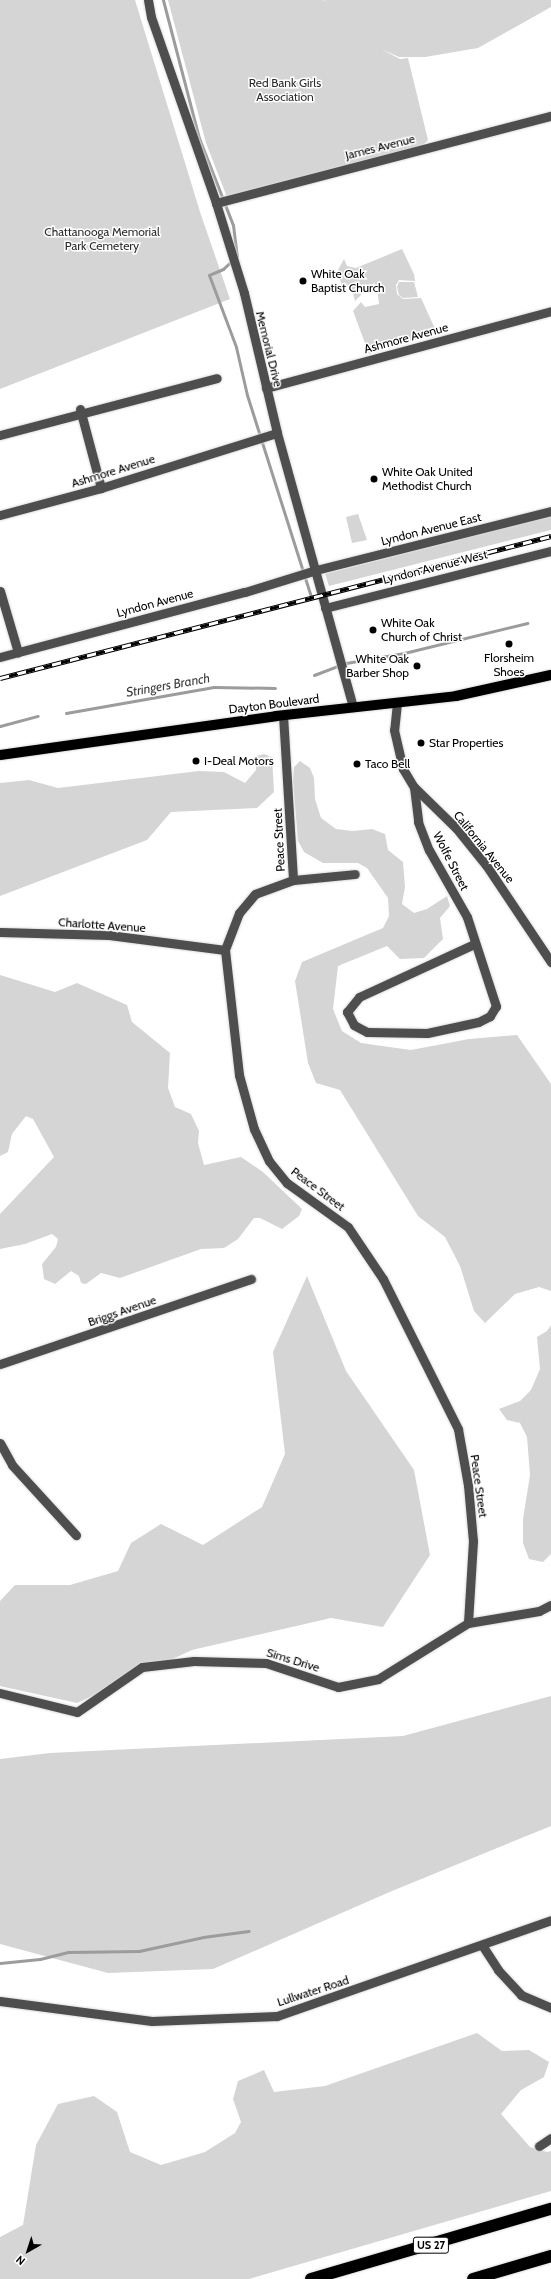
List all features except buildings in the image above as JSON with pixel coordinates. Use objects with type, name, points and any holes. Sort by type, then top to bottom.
[{"type":"highway","name":"US 27","points":[[311,2279],[551,2209]]},
{"type":"highway","points":[[473,2279],[551,2256]]},
{"type":"main road","name":"Dayton Boulevard","points":[[0,755],[284,715],[456,696],[551,675]]},
{"type":"street","name":"Memorial Drive","points":[[148,0],[151,17],[216,203],[244,293],[277,433],[353,707]]},
{"type":"street","name":"James Avenue","points":[[216,203],[551,116]]},
{"type":"street","name":"Ashmore Avenue","points":[[266,388],[551,311]]},
{"type":"street","points":[[0,435],[80,411],[217,378]]},
{"type":"street","points":[[80,411],[101,488]]},
{"type":"street","name":"Ashmore Avenue","points":[[0,515],[101,488],[277,433]]},
{"type":"street","name":"Lyndon Avenue East","points":[[316,570],[551,511]]},
{"type":"street","name":"Lyndon Avenue West","points":[[325,608],[551,551]]},
{"type":"street","name":"Lyndon Avenue","points":[[0,657],[245,592],[316,570]]},
{"type":"street","points":[[0,591],[18,652]]},
{"type":"street","name":"California Avenue","points":[[396,703],[394,730],[403,769],[414,787],[456,828],[486,865],[551,962]]},
{"type":"street","name":"Peace Street","points":[[284,715],[293,880],[255,894],[239,913],[225,950],[239,1075],[254,1129],[269,1161],[287,1183],[348,1227],[383,1280],[458,1429],[468,1485],[473,1541],[468,1623]]},
{"type":"street","name":"Wolfe Street","points":[[414,787],[418,822],[429,850],[467,917],[474,944],[496,1006],[490,1016],[478,1022],[427,1033],[367,1032],[354,1025],[347,1012],[360,997],[447,954],[474,944]]},
{"type":"street","points":[[293,880],[355,874]]},
{"type":"street","name":"Charlotte Avenue","points":[[0,932],[109,935],[225,950]]},
{"type":"street","name":"Briggs Avenue","points":[[0,1364],[251,1279]]},
{"type":"street","points":[[0,1443],[12,1465],[76,1535]]},
{"type":"street","name":"Sims Drive","points":[[0,1693],[78,1712],[142,1667],[194,1662],[266,1663],[338,1687],[378,1679],[468,1623],[539,1611],[551,1605]]},
{"type":"street","name":"Lullwater Road","points":[[0,2001],[152,2021],[277,2016],[551,1920]]},
{"type":"street","points":[[482,1945],[498,1970],[521,1995],[551,2008]]},
{"type":"street","points":[[539,2146],[551,2138]]},
{"type":"green space","name":"Chattanooga Memorial Park Cemetery","points":[[0,0],[135,0],[201,215],[230,299],[0,389]]},
{"type":"green space","name":"Red Bank Girls Association","points":[[168,0],[322,0],[329,3],[323,0],[551,0],[551,7],[478,48],[425,57],[399,57],[381,49],[400,59],[408,58],[428,140],[423,145],[227,197],[206,143]]},
{"type":"green space","points":[[402,249],[414,274],[415,281],[399,280],[396,285],[397,294],[403,299],[421,298],[437,333],[369,354],[353,311],[361,302],[365,307],[379,304],[377,286],[362,289],[361,295],[355,301],[351,286],[342,288],[338,270],[344,259],[347,266],[356,268]]},
{"type":"green space","points":[[399,282],[414,282],[418,297],[403,298],[399,295],[397,287]]},
{"type":"green space","points":[[358,514],[367,540],[352,543],[346,517]]},
{"type":"green space","points":[[551,516],[551,530],[329,586],[325,574]]},
{"type":"green space","points":[[264,754],[272,757],[274,792],[257,808],[171,812],[147,840],[0,896],[0,783],[29,780],[58,788],[199,771],[224,772],[245,783],[256,770],[256,756]]},
{"type":"green space","points":[[300,761],[310,768],[314,778],[315,799],[321,818],[336,829],[353,831],[372,829],[385,834],[388,850],[403,862],[405,887],[402,904],[414,913],[427,909],[447,896],[450,906],[440,918],[443,939],[424,958],[400,959],[387,946],[338,966],[333,1009],[342,1031],[361,1043],[411,1050],[469,1039],[517,1035],[551,1084],[551,1291],[539,1287],[515,1294],[485,1323],[474,1311],[460,1266],[445,1237],[418,1216],[340,1090],[316,1083],[308,1063],[295,981],[302,962],[383,928],[389,916],[388,898],[367,868],[358,863],[323,863],[304,852],[298,841],[293,781],[294,767]]},
{"type":"green space","points":[[0,975],[55,992],[77,983],[127,1005],[132,1022],[170,1053],[168,1088],[175,1107],[191,1114],[199,1131],[198,1143],[204,1165],[241,1157],[263,1172],[302,1209],[299,1216],[282,1229],[260,1218],[254,1218],[238,1239],[224,1248],[201,1249],[120,1278],[101,1273],[86,1284],[81,1283],[79,1276],[71,1271],[55,1284],[44,1279],[42,1264],[56,1247],[58,1239],[52,1234],[25,1244],[0,1249],[0,1214],[54,1157],[33,1119],[26,1116],[12,1134],[8,1152],[0,1156]]},
{"type":"green space","points":[[307,1276],[346,1371],[414,1470],[430,1555],[383,1627],[331,1618],[192,1650],[77,1703],[0,1686],[0,1601],[15,1585],[70,1585],[118,1571],[131,1543],[161,1524],[203,1545],[262,1507],[285,1454],[273,1352]]},
{"type":"green space","points":[[551,1325],[551,1554],[543,1562],[529,1559],[523,1543],[523,1519],[530,1475],[527,1437],[520,1423],[507,1420],[499,1409],[520,1401],[531,1390],[540,1369],[537,1337],[547,1331]]},
{"type":"green space","points":[[551,1696],[551,1826],[392,1891],[213,1969],[108,1973],[0,1944],[0,1759],[50,1753],[403,1736]]},
{"type":"green space","points":[[477,2033],[502,2051],[529,2050],[549,2062],[544,2077],[521,2090],[501,2114],[530,2147],[547,2152],[551,2151],[551,2191],[249,2279],[0,2279],[0,2237],[23,2225],[36,2145],[58,2104],[94,2096],[117,2112],[130,2152],[161,2165],[205,2152],[235,2133],[241,2122],[233,2099],[238,2081],[264,2070],[274,2092],[325,2086]]},
{"type":"waterway","points":[[163,0],[199,138],[233,225],[237,256],[223,269],[209,275],[236,347],[247,395],[311,597]]},
{"type":"waterway","name":"Stringers Branch","points":[[314,675],[346,663],[404,653],[527,623]]},
{"type":"waterway","name":"Stringers Branch","points":[[66,713],[214,687],[275,688]]},
{"type":"waterway","name":"Stringers Branch","points":[[0,726],[38,716]]},
{"type":"waterway","points":[[0,1963],[40,1959],[69,1952],[139,1951],[203,1937],[249,1931]]},
{"type":"railway","points":[[0,678],[551,536]]},
{"type":"place","name":"White Oak Baptist Church","points":[[303,281]]},
{"type":"place","name":"White Oak United Methodist Church","points":[[374,479]]},
{"type":"place","name":"White Oak Church of Christ","points":[[373,630]]},
{"type":"place","name":"Florsheim Shoes","points":[[509,644]]},
{"type":"place","name":"White Oak Barber Shop","points":[[417,666]]},
{"type":"place","name":"Star Properties","points":[[421,743]]},
{"type":"place","name":"I-Deal Motors","points":[[196,761]]},
{"type":"place","name":"Taco Bell","points":[[357,764]]}]
